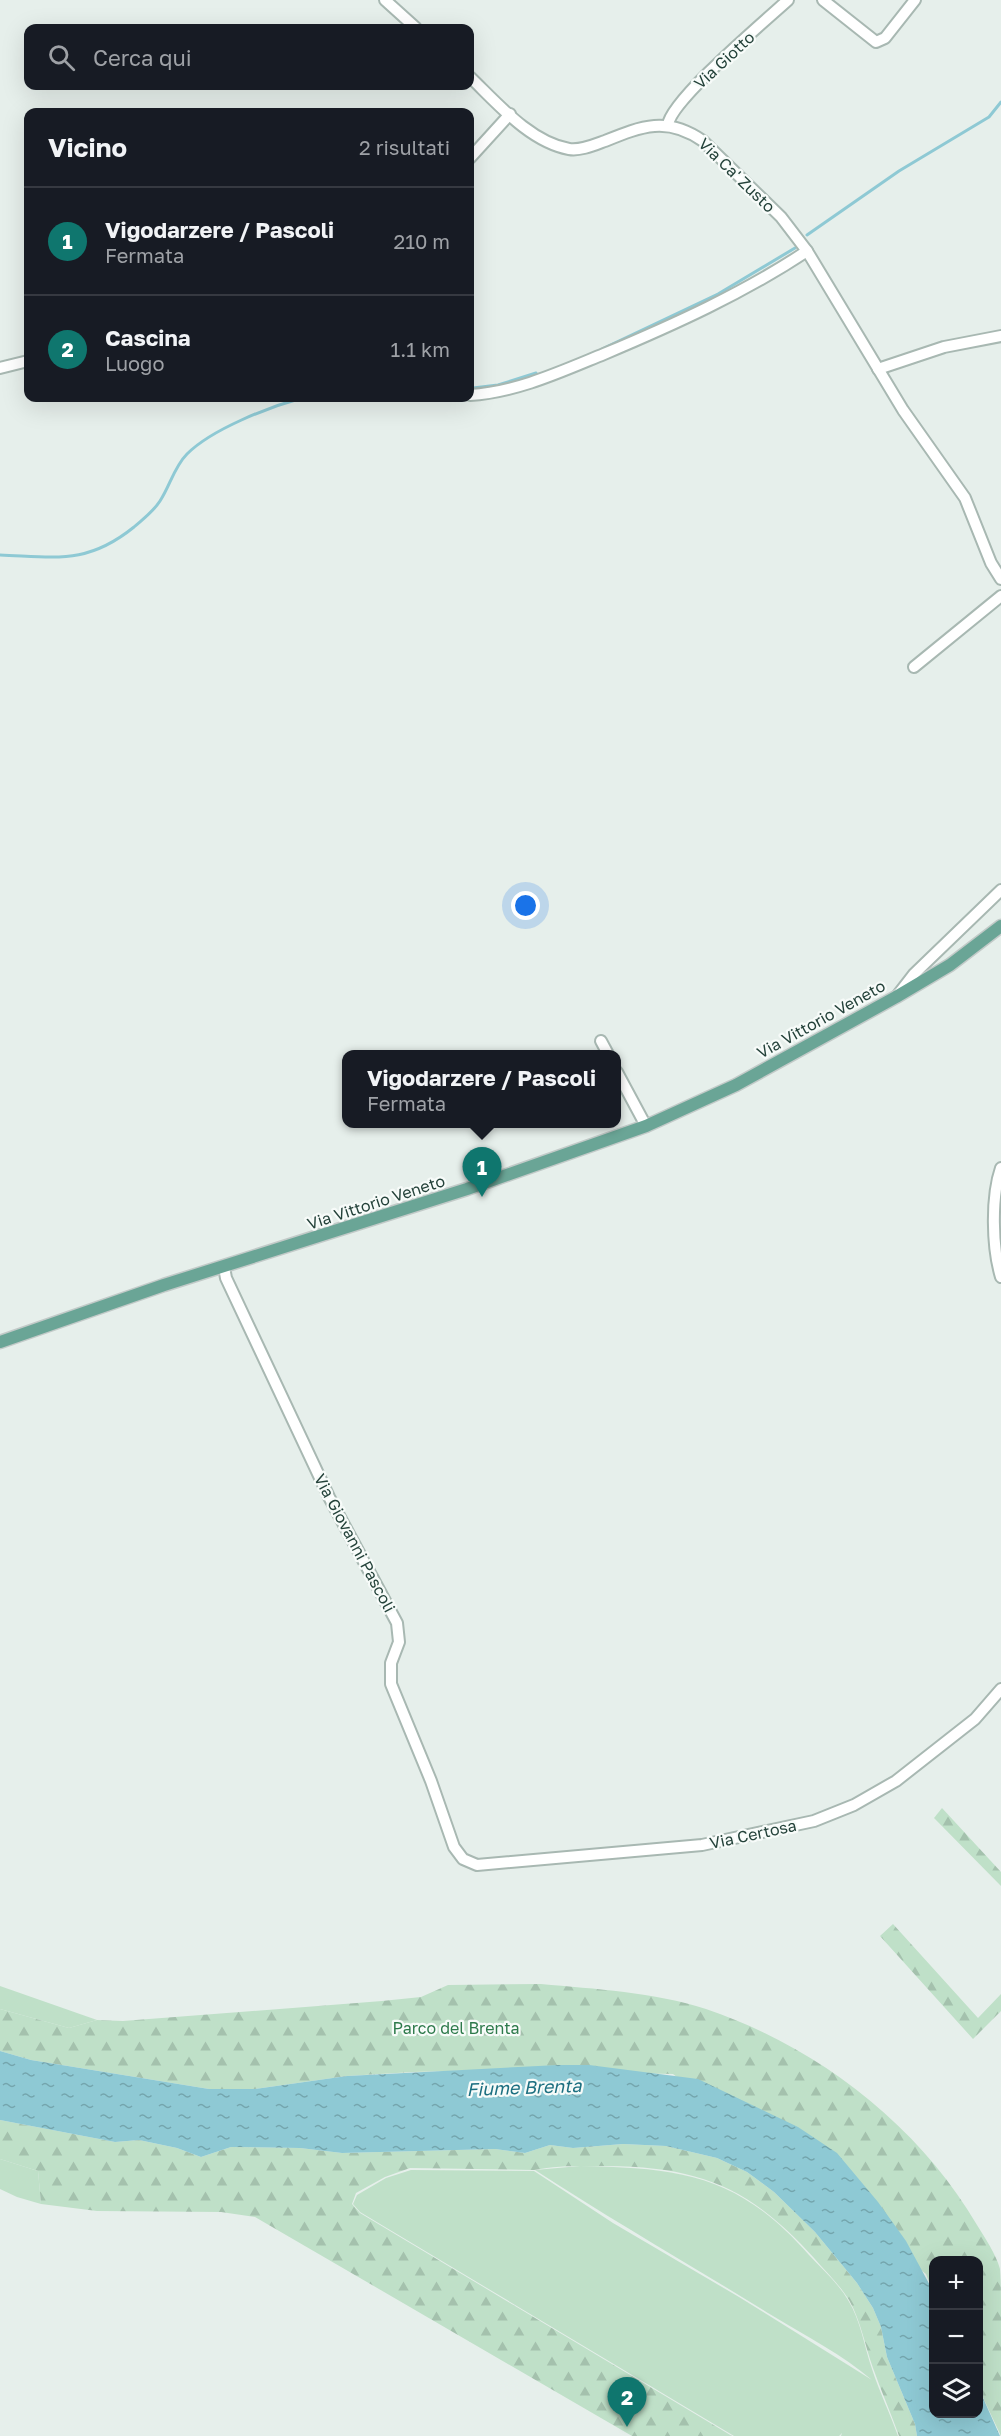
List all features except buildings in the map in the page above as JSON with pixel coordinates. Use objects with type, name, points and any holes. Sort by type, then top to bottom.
[{"type":"main road","name":"Via Vittorio Veneto","points":[[0,1342],[224,1267],[445,1197],[646,1126],[736,1085],[897,997],[950,965],[1001,926]]},
{"type":"street","points":[[385,0],[412,24]]},
{"type":"street","name":"Via Giotto","points":[[668,125],[672,112],[692,89],[788,0]]},
{"type":"street","points":[[823,0],[876,42],[885,38],[915,0]]},
{"type":"street","name":"Via Ca' Zusto","points":[[474,82],[510,114],[541,137],[570,149],[593,146],[644,127],[668,125],[691,132],[703,141],[781,217],[807,251],[903,410],[965,498],[991,563],[1001,579]]},
{"type":"street","points":[[474,154],[510,114]]},
{"type":"street","points":[[474,395],[500,392],[548,377],[667,327],[807,251]]},
{"type":"street","points":[[878,369],[944,347],[1001,336]]},
{"type":"street","points":[[0,368],[24,362]]},
{"type":"street","points":[[914,668],[1001,596]]},
{"type":"street","points":[[897,997],[914,974],[1001,890]]},
{"type":"street","points":[[601,1041],[606,1050]]},
{"type":"street","points":[[621,1079],[646,1126]]},
{"type":"street","points":[[1001,1168],[997,1179],[994,1239],[1001,1277]]},
{"type":"street","name":"Via Giovanni Pascoli","points":[[224,1267],[231,1288],[329,1497],[397,1623],[399,1642],[391,1663],[391,1684],[432,1781],[454,1847],[463,1859]]},
{"type":"street","name":"Via Certosa","points":[[463,1859],[477,1865],[512,1864],[702,1845],[814,1821],[854,1805],[896,1781],[975,1719],[1001,1689]]},
{"type":"green space","points":[[942,1808],[1001,1872],[1001,1886],[934,1818]]},
{"type":"green space","points":[[893,1924],[978,2018],[1001,1994],[1001,2011],[973,2039],[880,1936]]},
{"type":"green space","name":"Parco del Brenta","points":[[541,1984],[624,1992],[686,2003],[747,2025],[786,2044],[825,2067],[861,2093],[925,2154],[953,2188],[987,2241],[998,2263],[1001,2291],[1001,2436],[983,2398],[983,2256],[929,2256],[929,2281],[926,2274],[673,2074],[484,2070],[413,2072],[347,2076],[255,2089],[209,2089],[31,2060],[0,2051],[0,2009],[69,2028],[97,2020],[123,2021],[421,1997],[448,1985]]},
{"type":"green space","points":[[0,1986],[97,2020],[69,2028],[0,2009]]},
{"type":"green space","points":[[0,2120],[115,2142],[139,2140],[177,2148],[201,2157],[231,2147],[300,2148],[342,2153],[495,2149],[525,2153],[550,2145],[573,2148],[623,2144],[666,2146],[717,2158],[747,2172],[774,2192],[815,2232],[857,2283],[873,2308],[881,2327],[887,2357],[915,2424],[917,2436],[899,2436],[873,2368],[857,2316],[837,2284],[791,2234],[768,2214],[746,2198],[697,2177],[640,2167],[561,2167],[534,2170],[410,2168],[385,2177],[356,2193],[352,2204],[360,2213],[732,2436],[632,2436],[255,2217],[221,2212],[97,2211],[41,2204],[38,2171],[0,2159]]},
{"type":"green space","points":[[0,2159],[38,2171],[41,2204],[0,2189]]},
{"type":"green space","points":[[580,2166],[649,2170],[707,2181],[733,2192],[783,2228],[835,2282],[848,2300],[856,2316],[875,2377],[898,2436],[841,2436],[842,2433],[839,2436],[734,2436],[360,2212],[353,2204],[357,2195],[386,2178],[411,2170],[534,2171],[613,2223],[739,2297],[872,2380],[824,2346],[535,2170]]},
{"type":"water","name":"Fiume Brenta","points":[[0,2051],[31,2060],[209,2089],[255,2089],[347,2076],[558,2065],[589,2065],[698,2079],[798,2127],[837,2153],[878,2202],[906,2241],[929,2284],[929,2418],[983,2418],[983,2398],[1000,2436],[917,2436],[915,2424],[887,2357],[881,2327],[873,2308],[857,2283],[815,2232],[774,2192],[747,2172],[717,2158],[666,2146],[623,2144],[573,2148],[550,2145],[525,2153],[495,2149],[342,2153],[300,2148],[231,2147],[201,2157],[177,2148],[139,2140],[115,2142],[0,2120]]},
{"type":"waterway","points":[[807,235],[899,171],[989,117],[1001,102]]},
{"type":"waterway","points":[[602,349],[718,294],[795,248]]},
{"type":"waterway","points":[[474,388],[498,385],[536,373]]},
{"type":"waterway","points":[[0,555],[70,556],[101,548],[134,527],[154,509],[179,465],[198,445],[241,420],[290,402]]},
{"type":"place","name":"Vigodarzere / Pascoli","points":[[482,1197]]},
{"type":"place","name":"Cascina","points":[[627,2427]]}]
